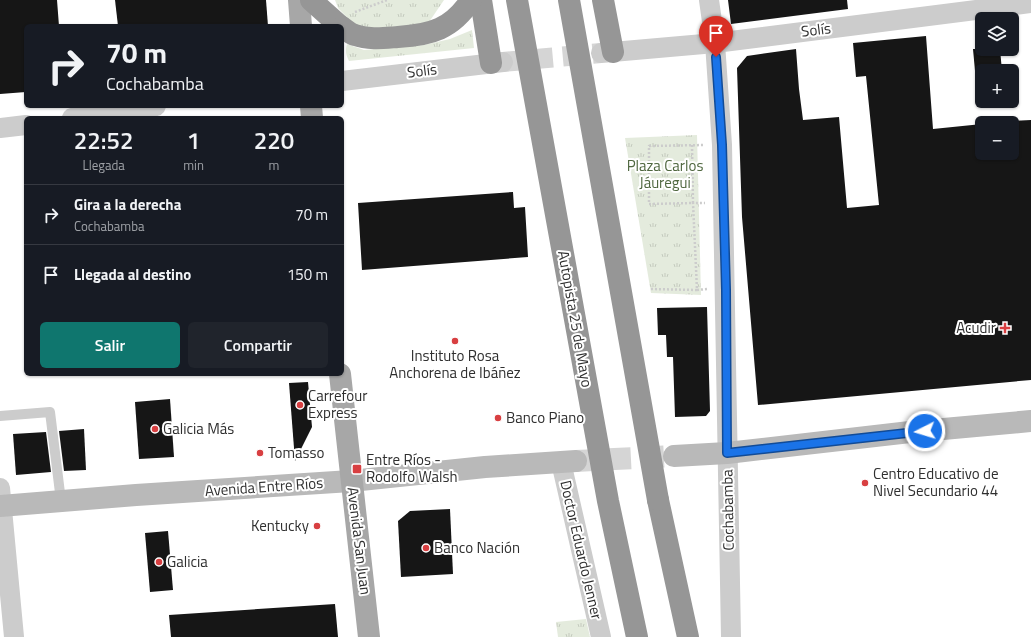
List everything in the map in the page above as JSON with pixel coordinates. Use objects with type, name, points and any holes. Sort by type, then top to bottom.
[{"type":"highway","points":[[311,0],[344,21],[354,35],[381,39],[420,36],[443,28],[463,13],[471,0]]},
{"type":"highway","points":[[481,0],[497,62]]},
{"type":"highway","name":"Autopista 25 de Mayo","points":[[517,0],[608,501],[637,637]]},
{"type":"highway","points":[[570,0],[658,500],[688,637]]},
{"type":"highway","points":[[603,0],[607,53]]},
{"type":"main road","points":[[299,0],[302,24]]},
{"type":"main road","name":"Avenida San Juan","points":[[340,376],[369,637]]},
{"type":"main road","points":[[674,456],[727,453],[910,432],[1031,421]]},
{"type":"main road","name":"Avenida Entre Ríos","points":[[1,500],[61,501],[351,481],[484,467],[569,462]]},
{"type":"street","name":"Cochabamba","points":[[709,0],[715,43],[722,145],[726,290],[727,453],[731,637]]},
{"type":"street","name":"Solís","points":[[607,53],[715,43],[1031,3]]},
{"type":"street","name":"Solís","points":[[344,81],[497,62]]},
{"type":"street","points":[[86,116],[142,108]]},
{"type":"street","points":[[0,128],[24,125]]},
{"type":"street","name":"Doctor Eduardo Jenner","points":[[569,462],[601,637]]},
{"type":"street","points":[[1,500],[14,637]]},
{"type":"lane","points":[[0,416],[50,412],[61,501]]},
{"type":"lane","points":[[658,500],[679,637]]},
{"type":"path","points":[[344,21],[355,12],[387,0]]},
{"type":"path","points":[[650,289],[697,290],[692,145],[648,146],[649,204],[693,203]]},
{"type":"green space","points":[[335,0],[444,0],[427,25],[360,31],[338,8]]},
{"type":"green space","points":[[472,30],[474,48],[349,61],[346,53],[347,44],[364,50],[424,45],[450,39]]},
{"type":"green space","name":"Plaza Carlos Jáuregui","points":[[697,135],[701,295],[651,293],[625,138]]},
{"type":"green space","points":[[586,619],[590,637],[558,637],[556,622]]},
{"type":"building","points":[[0,0],[57,0],[59,24],[24,24],[24,92],[0,94]]},
{"type":"building","points":[[115,0],[266,0],[268,24],[118,24]]},
{"type":"building","points":[[728,0],[847,0],[848,9],[731,24]]},
{"type":"building","points":[[926,36],[933,129],[975,125],[975,160],[1019,160],[1019,121],[1031,120],[1031,380],[758,405],[742,217],[737,68],[747,56],[796,49],[803,120],[839,117],[847,208],[879,205],[866,76],[856,77],[853,43]]},
{"type":"building","points":[[973,49],[975,49],[975,56],[1001,56],[1001,64],[975,64],[975,71]]},
{"type":"building","points":[[513,192],[514,208],[525,207],[528,257],[362,270],[358,203]]},
{"type":"building","points":[[707,307],[710,411],[706,416],[675,417],[673,357],[667,357],[666,335],[658,335],[657,308]]},
{"type":"building","name":"Carrefour Express","points":[[308,382],[312,427],[295,461],[289,383]]},
{"type":"building","name":"Galicia Más","points":[[170,399],[174,457],[139,459],[135,402]]},
{"type":"building","points":[[84,429],[86,470],[64,471],[59,431]]},
{"type":"building","points":[[46,432],[51,472],[16,475],[13,434]]},
{"type":"building","name":"Banco Nación","points":[[450,509],[453,574],[401,577],[398,521],[410,511]]},
{"type":"building","name":"Galicia","points":[[168,531],[173,590],[150,592],[145,533]]},
{"type":"building","points":[[335,604],[338,637],[171,637],[169,615]]},
{"type":"tunnel","points":[[503,62],[601,53]]},
{"type":"tunnel","points":[[576,461],[674,456]]},
{"type":"place","name":"Acudir","points":[[1005,328]]},
{"type":"place","name":"Instituto Rosa Anchorena de Ibáñez","points":[[455,341]]},
{"type":"place","name":"Carrefour Express","points":[[300,405]]},
{"type":"place","name":"Banco Piano","points":[[498,418]]},
{"type":"place","name":"Galicia Más","points":[[155,429]]},
{"type":"place","name":"Tomasso","points":[[260,453]]},
{"type":"place","name":"Entre Ríos - Rodolfo Walsh","points":[[357,469]]},
{"type":"place","name":"Centro Educativo de Nivel Secundario 44","points":[[865,483]]},
{"type":"place","name":"Kentucky","points":[[317,526]]},
{"type":"place","name":"Banco Nación","points":[[426,548]]},
{"type":"place","name":"Galicia","points":[[159,562]]},
{"type":"route","points":[[716,57],[722,145],[726,290],[727,453],[925,431]]}]
